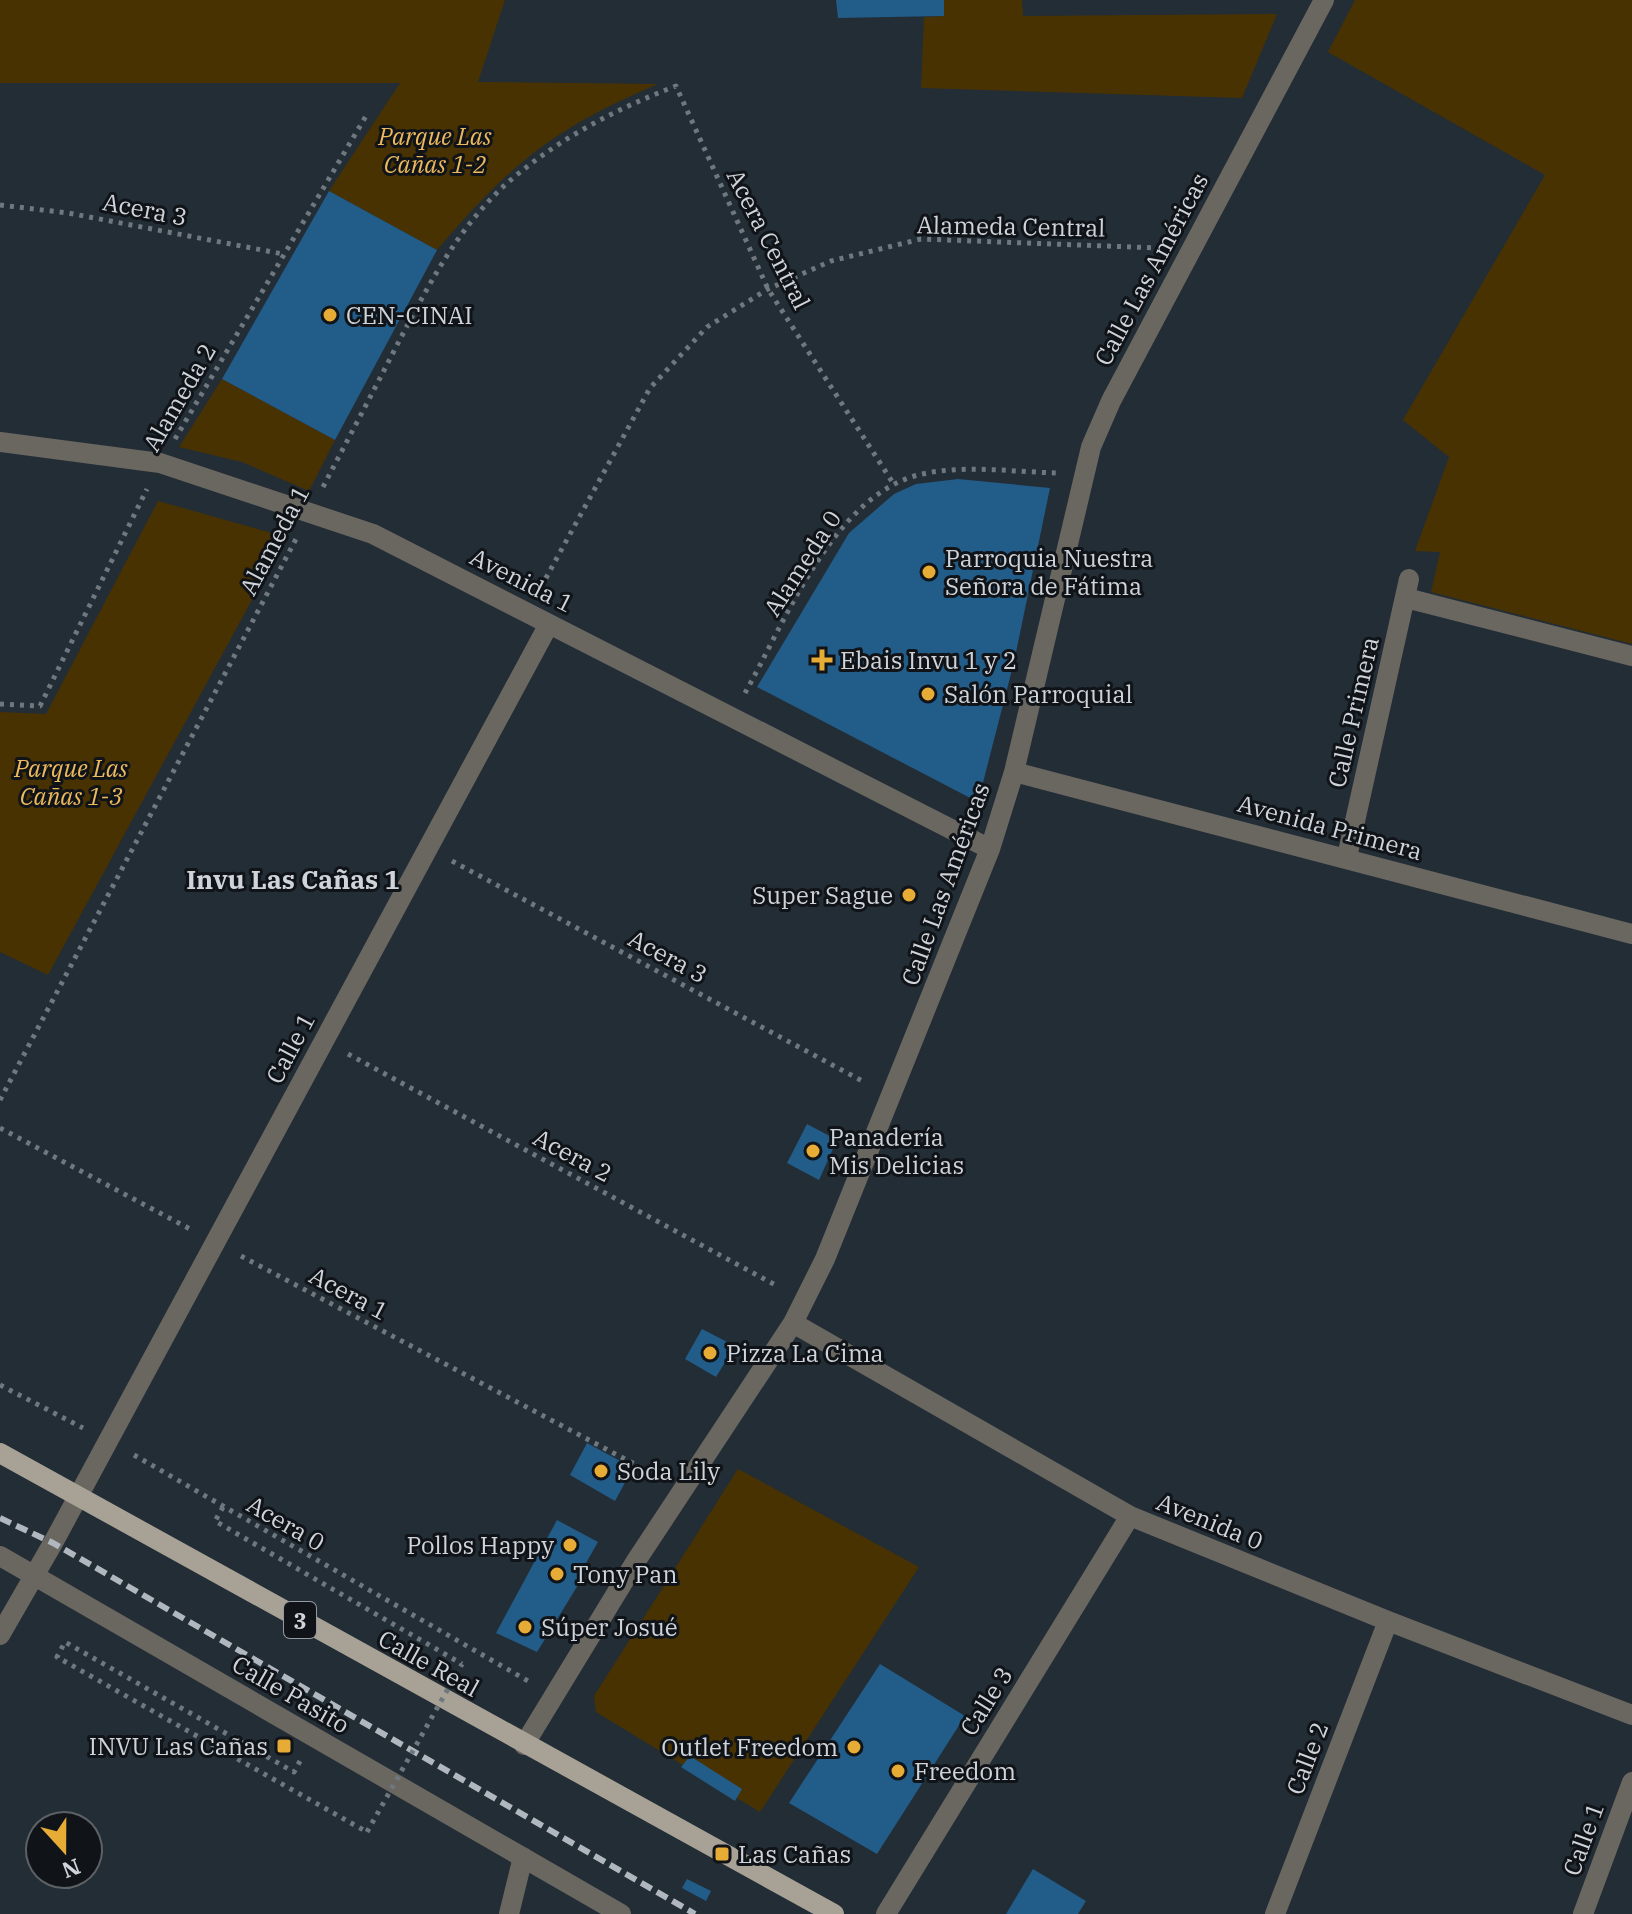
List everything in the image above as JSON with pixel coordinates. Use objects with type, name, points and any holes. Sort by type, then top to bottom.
[{"type":"main road","name":"Calle Real","points":[[0,1453],[834,1914]]},
{"type":"street","name":"Calle Las Américas","points":[[524,1745],[682,1489],[793,1323],[805,1300],[857,1185],[990,849],[1014,772],[1083,474],[1111,401],[1324,0]]},
{"type":"street","name":"Avenida 1","points":[[0,442],[160,463],[373,534],[733,715],[990,849]]},
{"type":"street","name":"Calle Primera","points":[[1347,857],[1407,588],[1632,656]]},
{"type":"street","name":"Calle 1","points":[[0,1635],[549,624]]},
{"type":"street","name":"Avenida Primera","points":[[1014,772],[1632,934]]},
{"type":"street","name":"Avenida 0","points":[[793,1323],[1130,1516],[1388,1621],[1632,1715]]},
{"type":"street","name":"Calle 3","points":[[886,1914],[1130,1516]]},
{"type":"street","name":"Calle Pasito","points":[[0,1556],[523,1857]]},
{"type":"street","name":"Calle 2","points":[[1275,1914],[1388,1621]]},
{"type":"street","name":"Calle 1","points":[[1583,1914],[1632,1782]]},
{"type":"street","points":[[509,1914],[523,1857],[621,1914]]},
{"type":"path","name":"Acera Central","points":[[676,86],[768,289],[893,483]]},
{"type":"path","name":"Alameda 1","points":[[0,1100],[442,259],[511,180],[562,141],[622,106],[676,86]]},
{"type":"path","name":"Alameda 2","points":[[0,704],[40,706],[160,463],[366,116]]},
{"type":"path","name":"Acera 3","points":[[0,205],[68,213],[283,254]]},
{"type":"path","name":"Alameda Central","points":[[528,612],[650,388],[707,327],[768,289],[831,261],[921,239],[1192,249]]},
{"type":"path","name":"Alameda 0","points":[[733,715],[837,534],[860,507],[893,483],[948,471],[1083,474]]},
{"type":"path","name":"Acera 3","points":[[428,848],[892,1097]]},
{"type":"path","name":"Acera 2","points":[[323,1041],[805,1300]]},
{"type":"path","name":"Acera 1","points":[[0,1128],[682,1489]]},
{"type":"path","name":"Acera 0","points":[[0,1385],[107,1439],[480,1657],[554,1694]]},
{"type":"path","points":[[223,1507],[215,1521],[462,1664],[367,1832],[57,1657],[65,1642],[294,1772],[301,1760]]},
{"type":"green space","name":"Parque Las Cañas 1-2","points":[[0,0],[505,0],[478,82],[658,84],[561,133],[487,194],[437,250],[329,191],[400,83],[0,83]]},
{"type":"green space","points":[[944,0],[1022,0],[1023,16],[1277,14],[1242,98],[921,88],[924,17],[944,16]]},
{"type":"green space","points":[[1355,0],[1632,0],[1632,644],[1431,592],[1440,552],[1415,551],[1449,457],[1403,420],[1545,175],[1328,52]]},
{"type":"green space","points":[[222,379],[335,440],[309,491],[242,462],[179,447]]},
{"type":"green space","name":"Parque Las Cañas 1-3","points":[[158,501],[286,537],[48,975],[0,952],[0,712],[46,714]]},
{"type":"green space","points":[[738,1469],[919,1567],[760,1812],[737,1798],[690,1756],[683,1765],[596,1712],[594,1696]]},
{"type":"building","points":[[836,0],[944,0],[944,16],[838,18]]},
{"type":"building","name":"CEN-CINAI","points":[[329,191],[437,250],[335,440],[222,379]]},
{"type":"building","points":[[958,479],[1050,488],[1014,662],[978,802],[757,687],[849,533],[894,494],[916,484]]},
{"type":"building","name":"Panadería Mis Delicias","points":[[807,1124],[837,1140],[819,1180],[787,1163]]},
{"type":"building","name":"Pizza La Cima","points":[[702,1329],[735,1346],[716,1377],[685,1359]]},
{"type":"building","name":"Soda Lily","points":[[587,1443],[633,1468],[615,1501],[570,1475]]},
{"type":"building","points":[[557,1520],[598,1542],[582,1570],[586,1572],[537,1652],[496,1633]]},
{"type":"building","points":[[880,1664],[965,1716],[877,1854],[789,1803]]},
{"type":"building","points":[[690,1756],[742,1789],[735,1801],[681,1767]]},
{"type":"building","points":[[1033,1869],[1086,1901],[1078,1914],[1006,1914]]},
{"type":"building","points":[[687,1879],[711,1891],[706,1901],[682,1888]]},
{"type":"railway","points":[[0,1518],[53,1543],[695,1914]]},
{"type":"place","name":"CEN-CINAI","points":[[330,315]]},
{"type":"place","name":"Parroquia Nuestra Señora de Fátima","points":[[929,572]]},
{"type":"place","name":"Ebais Invu 1 y 2","points":[[822,660]]},
{"type":"place","name":"Salón Parroquial","points":[[928,694]]},
{"type":"place","name":"Super Sague","points":[[909,895]]},
{"type":"place","name":"Panadería Mis Delicias","points":[[813,1151]]},
{"type":"place","name":"Pizza La Cima","points":[[710,1353]]},
{"type":"place","name":"Soda Lily","points":[[601,1471]]},
{"type":"place","name":"Pollos Happy","points":[[570,1545]]},
{"type":"place","name":"Tony Pan","points":[[557,1574]]},
{"type":"place","name":"Súper Josué","points":[[525,1627]]},
{"type":"place","name":"INVU Las Cañas","points":[[284,1746]]},
{"type":"place","name":"Outlet Freedom","points":[[854,1747]]},
{"type":"place","name":"Freedom","points":[[898,1771]]},
{"type":"place","name":"Las Cañas","points":[[722,1854]]},
{"type":"district","name":"Invu Las Cañas 1","points":[[293,879]]}]
